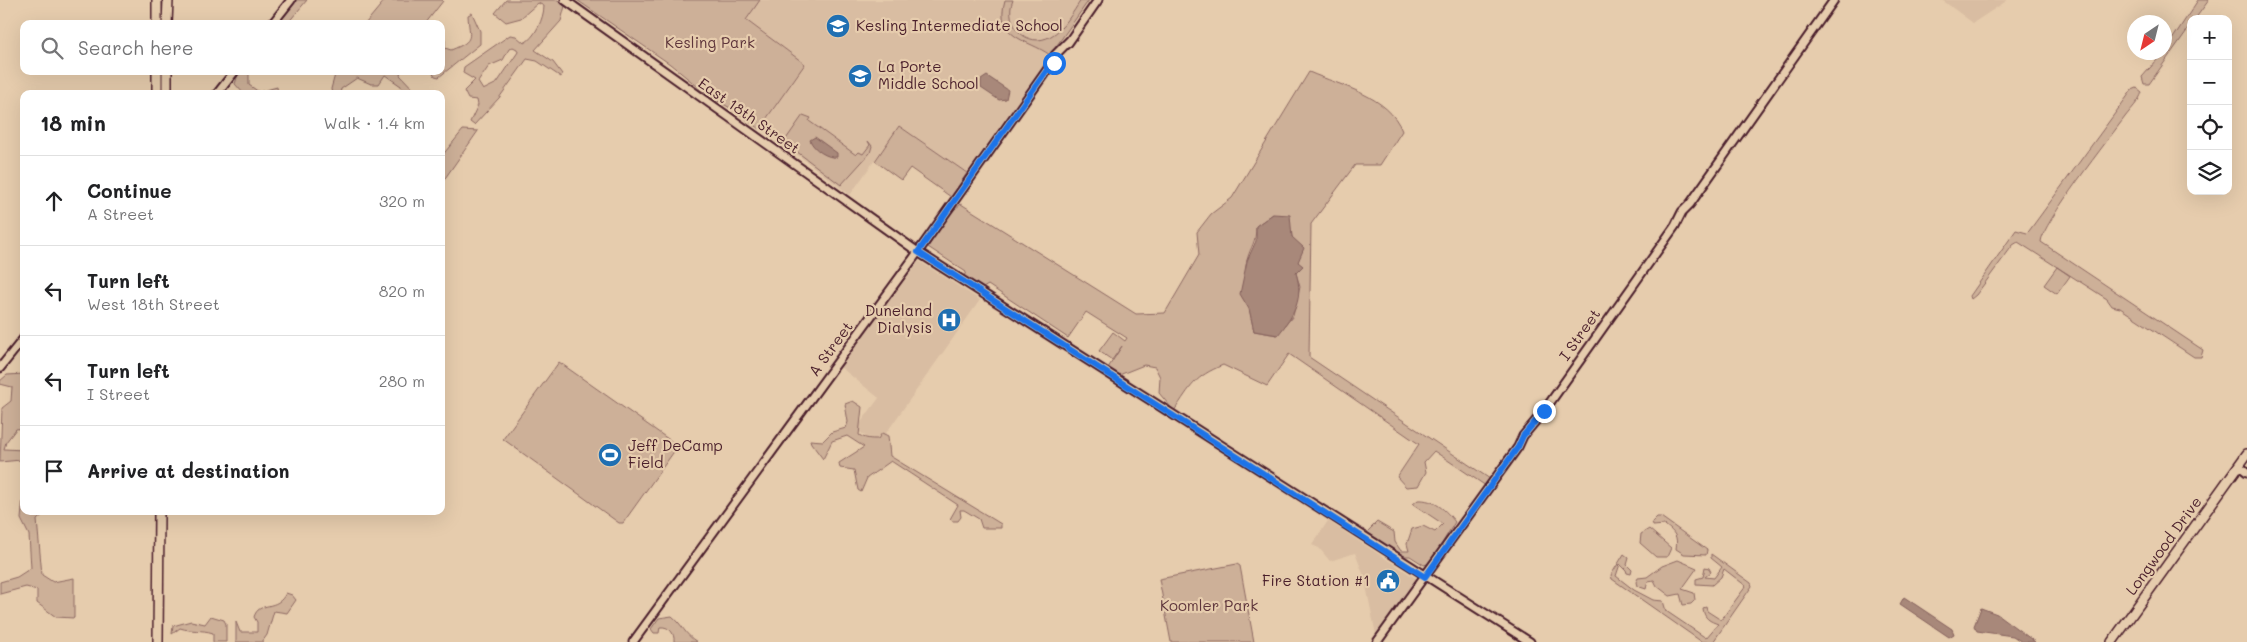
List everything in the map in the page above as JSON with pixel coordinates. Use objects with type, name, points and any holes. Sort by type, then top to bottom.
[{"type":"main road","points":[[157,20],[157,2],[168,3],[168,20]]},
{"type":"main road","points":[[157,75],[157,90]]},
{"type":"main road","points":[[167,75],[167,90]]},
{"type":"main road","name":"Longwood Drive","points":[[2112,642],[2247,454]]},
{"type":"main road","points":[[158,642],[159,515]]},
{"type":"street","points":[[275,20],[291,0]]},
{"type":"street","name":"East 18th Street","points":[[565,0],[918,252],[1425,577],[1530,642]]},
{"type":"street","name":"A Street","points":[[633,642],[918,252],[1047,70],[1055,55],[1070,40],[1098,0]]},
{"type":"street","name":"I Street","points":[[1377,642],[1518,447],[1523,436],[1544,411],[1834,0]]},
{"type":"street","points":[[220,90],[232,75]]},
{"type":"street","points":[[0,368],[20,343]]},
{"type":"street","points":[[2239,466],[2247,472]]},
{"type":"shaded area","points":[[760,0],[1090,0],[967,173],[899,126],[850,195],[761,127],[805,64],[746,20]]},
{"type":"shaded area","points":[[1942,0],[2008,0],[1973,23]]},
{"type":"shaded area","points":[[987,76],[1008,90],[1006,99],[999,100],[981,88],[981,80]]},
{"type":"shaded area","points":[[815,137],[837,153],[837,157],[825,155],[817,150],[810,140]]},
{"type":"shaded area","points":[[1273,214],[1290,215],[1292,237],[1304,248],[1298,262],[1303,266],[1296,273],[1299,291],[1296,306],[1289,321],[1278,335],[1254,331],[1249,309],[1240,294],[1247,261],[1256,241],[1256,226]]},
{"type":"shaded area","points":[[919,261],[980,300],[877,446],[856,429],[879,398],[839,366]]},
{"type":"shaded area","points":[[1328,521],[1417,579],[1376,635],[1364,576],[1355,553],[1330,561],[1319,548],[1312,545]]},
{"type":"shaded area","points":[[1904,597],[1952,629],[1954,634],[1949,637],[1900,604]]},
{"type":"shaded area","points":[[1981,608],[1997,614],[2035,642],[2022,642],[2013,636],[1977,631],[1974,626]]},
{"type":"green space","points":[[295,0],[307,0],[290,20],[279,20]]},
{"type":"green space","points":[[385,0],[443,1],[428,20],[368,20]]},
{"type":"green space","points":[[506,0],[558,0],[565,6],[561,21],[535,50],[553,62],[562,74],[561,77],[537,61],[527,59],[499,98],[474,125],[470,122],[478,105],[477,100],[468,99],[464,91],[475,80],[463,73],[464,67],[510,35],[516,36],[524,43],[532,37],[538,27],[544,6],[538,3],[521,18],[506,22],[495,13]],"holes":[[[513,47],[518,52],[497,83],[483,90],[478,82],[489,66],[503,60],[509,49]]]},
{"type":"green space","name":"Kesling Park","points":[[577,0],[760,0],[746,20],[805,64],[759,129],[737,112],[708,95],[670,64]]},
{"type":"green space","points":[[1005,0],[1013,0],[1011,18],[1014,26],[1026,37],[1034,40],[1056,33],[1068,20],[1081,0],[1089,0],[1050,55],[1023,41],[1009,30],[1004,23]]},
{"type":"green space","points":[[2198,0],[2209,0],[2198,15],[2188,15]]},
{"type":"green space","points":[[472,13],[480,31],[480,44],[445,72],[445,48],[451,50],[468,41],[470,34],[468,15]]},
{"type":"green space","points":[[2187,17],[2187,31],[2172,52],[2172,40]]},
{"type":"green space","points":[[2157,60],[2166,60],[2149,84],[2144,84],[2142,77]]},
{"type":"green space","points":[[1309,72],[1363,94],[1386,109],[1396,119],[1402,131],[1380,165],[1355,165],[1311,224],[1309,357],[1490,479],[1486,486],[1434,451],[1424,462],[1426,472],[1418,486],[1406,487],[1397,477],[1419,444],[1289,354],[1267,386],[1223,365],[1213,369],[1194,383],[1174,411],[1159,393],[1160,377],[1155,367],[1144,365],[1119,375],[1108,368],[1122,346],[1112,360],[1099,351],[1113,332],[1125,341],[1127,338],[1086,312],[1068,338],[988,285],[983,288],[964,276],[966,272],[928,247],[950,213],[961,204],[1136,314],[1165,313],[1199,255],[1197,232],[1211,214],[1232,198]],"holes":[[[1273,214],[1290,228],[1298,262],[1296,273],[1300,287],[1293,316],[1277,335],[1254,331],[1248,296],[1246,267],[1254,241],[1256,226]]]},
{"type":"green space","points":[[238,75],[249,75],[249,85],[256,90],[240,90],[235,84]]},
{"type":"green space","points":[[335,75],[385,75],[379,84],[371,84],[357,78],[341,90],[331,89]]},
{"type":"green space","points":[[385,75],[400,75],[414,90],[402,90],[401,86]]},
{"type":"green space","points":[[277,87],[277,90],[266,90]]},
{"type":"green space","points":[[2137,88],[2142,92],[2139,99],[2064,200],[2052,218],[2041,242],[2203,350],[2201,357],[2194,357],[2120,308],[2112,306],[2107,299],[2018,242],[2013,245],[1976,295],[1971,299],[1970,296],[2016,230],[2027,233],[2029,231],[2132,90]]},
{"type":"green space","points":[[803,115],[811,118],[809,121],[856,155],[859,152],[863,154],[870,145],[868,141],[872,146],[870,153],[841,185],[784,142]]},
{"type":"green space","points":[[899,126],[967,173],[951,197],[910,168],[901,180],[875,161]]},
{"type":"green space","points":[[463,130],[478,131],[445,178],[445,152]]},
{"type":"green space","points":[[2057,267],[2070,276],[2057,294],[2044,285]]},
{"type":"green space","points":[[559,362],[678,446],[623,523],[619,523],[503,439]]},
{"type":"green space","points":[[20,374],[20,428],[16,429],[6,442],[4,449],[20,450],[20,460],[0,462],[2,408],[11,401],[12,387],[0,384],[0,381],[7,375]]},
{"type":"green space","points":[[853,401],[862,407],[859,435],[873,439],[878,439],[882,433],[888,436],[890,456],[1001,524],[1001,528],[982,528],[979,519],[964,510],[960,510],[961,517],[958,521],[952,521],[950,519],[958,505],[891,461],[867,478],[861,492],[858,490],[854,470],[840,468],[839,463],[864,447],[847,436],[832,441],[823,459],[810,440],[823,441],[832,432],[846,428],[848,422],[845,404]]},
{"type":"green space","points":[[1418,500],[1434,503],[1448,513],[1455,522],[1430,563],[1424,565],[1410,556],[1403,556],[1367,532],[1377,522],[1394,532],[1395,542],[1401,551],[1409,551],[1407,544],[1412,529],[1423,526],[1435,532],[1443,524],[1413,504]]},
{"type":"green space","points":[[21,515],[43,515],[37,520],[42,575],[53,582],[74,578],[74,618],[56,617],[37,603],[37,590],[26,587],[0,594],[0,582],[17,577],[31,568],[29,535],[21,519]]},
{"type":"green space","points":[[1657,517],[1661,517],[1707,550],[1706,555],[1684,554],[1676,549],[1677,541],[1671,530],[1665,525],[1653,526],[1652,522]]},
{"type":"green space","points":[[1649,529],[1671,548],[1667,557],[1656,557],[1640,543],[1641,534]]},
{"type":"green space","points":[[1624,554],[1629,558],[1627,565],[1632,570],[1631,574],[1627,573],[1620,564],[1616,576],[1634,590],[1653,600],[1663,601],[1666,611],[1706,638],[1718,624],[1706,617],[1703,608],[1706,607],[1707,611],[1721,620],[1746,586],[1724,569],[1721,577],[1712,585],[1696,584],[1696,579],[1703,577],[1705,567],[1709,568],[1711,572],[1705,577],[1714,578],[1722,567],[1711,558],[1711,554],[1751,583],[1752,586],[1713,642],[1702,642],[1612,579],[1611,575]]},
{"type":"green space","points":[[1678,560],[1697,568],[1682,589],[1694,593],[1695,600],[1691,604],[1683,605],[1680,594],[1670,596],[1657,586],[1654,580],[1648,581],[1646,589],[1637,586],[1638,578],[1647,577],[1662,566]]},
{"type":"green space","name":"Koomler Park","points":[[1237,564],[1240,566],[1254,642],[1171,642],[1159,579]]},
{"type":"green space","points":[[286,593],[292,595],[296,600],[287,613],[274,611],[267,635],[262,642],[236,642],[236,622],[240,632],[257,632],[257,622],[254,617],[256,612],[278,602]]},
{"type":"green space","points":[[211,616],[224,620],[226,624],[226,642],[213,642],[213,633],[204,631],[180,628],[172,634],[173,626],[191,621],[205,624]]},
{"type":"green space","points":[[672,616],[689,636],[697,642],[674,642],[674,636],[671,631],[663,627],[660,627],[659,633],[654,633],[651,629],[659,618]]},
{"type":"place","name":"Kesling Intermediate School","points":[[838,26]]},
{"type":"place","name":"La Porte Middle School","points":[[860,76]]},
{"type":"place","name":"Duneland Dialysis","points":[[949,320]]},
{"type":"place","name":"Jeff DeCamp Field","points":[[610,455]]},
{"type":"place","name":"Fire Station #1","points":[[1388,581]]},
{"type":"route","points":[[1054,63],[1047,70],[918,252],[1074,354],[1425,577],[1518,447],[1523,436],[1544,411]]}]
